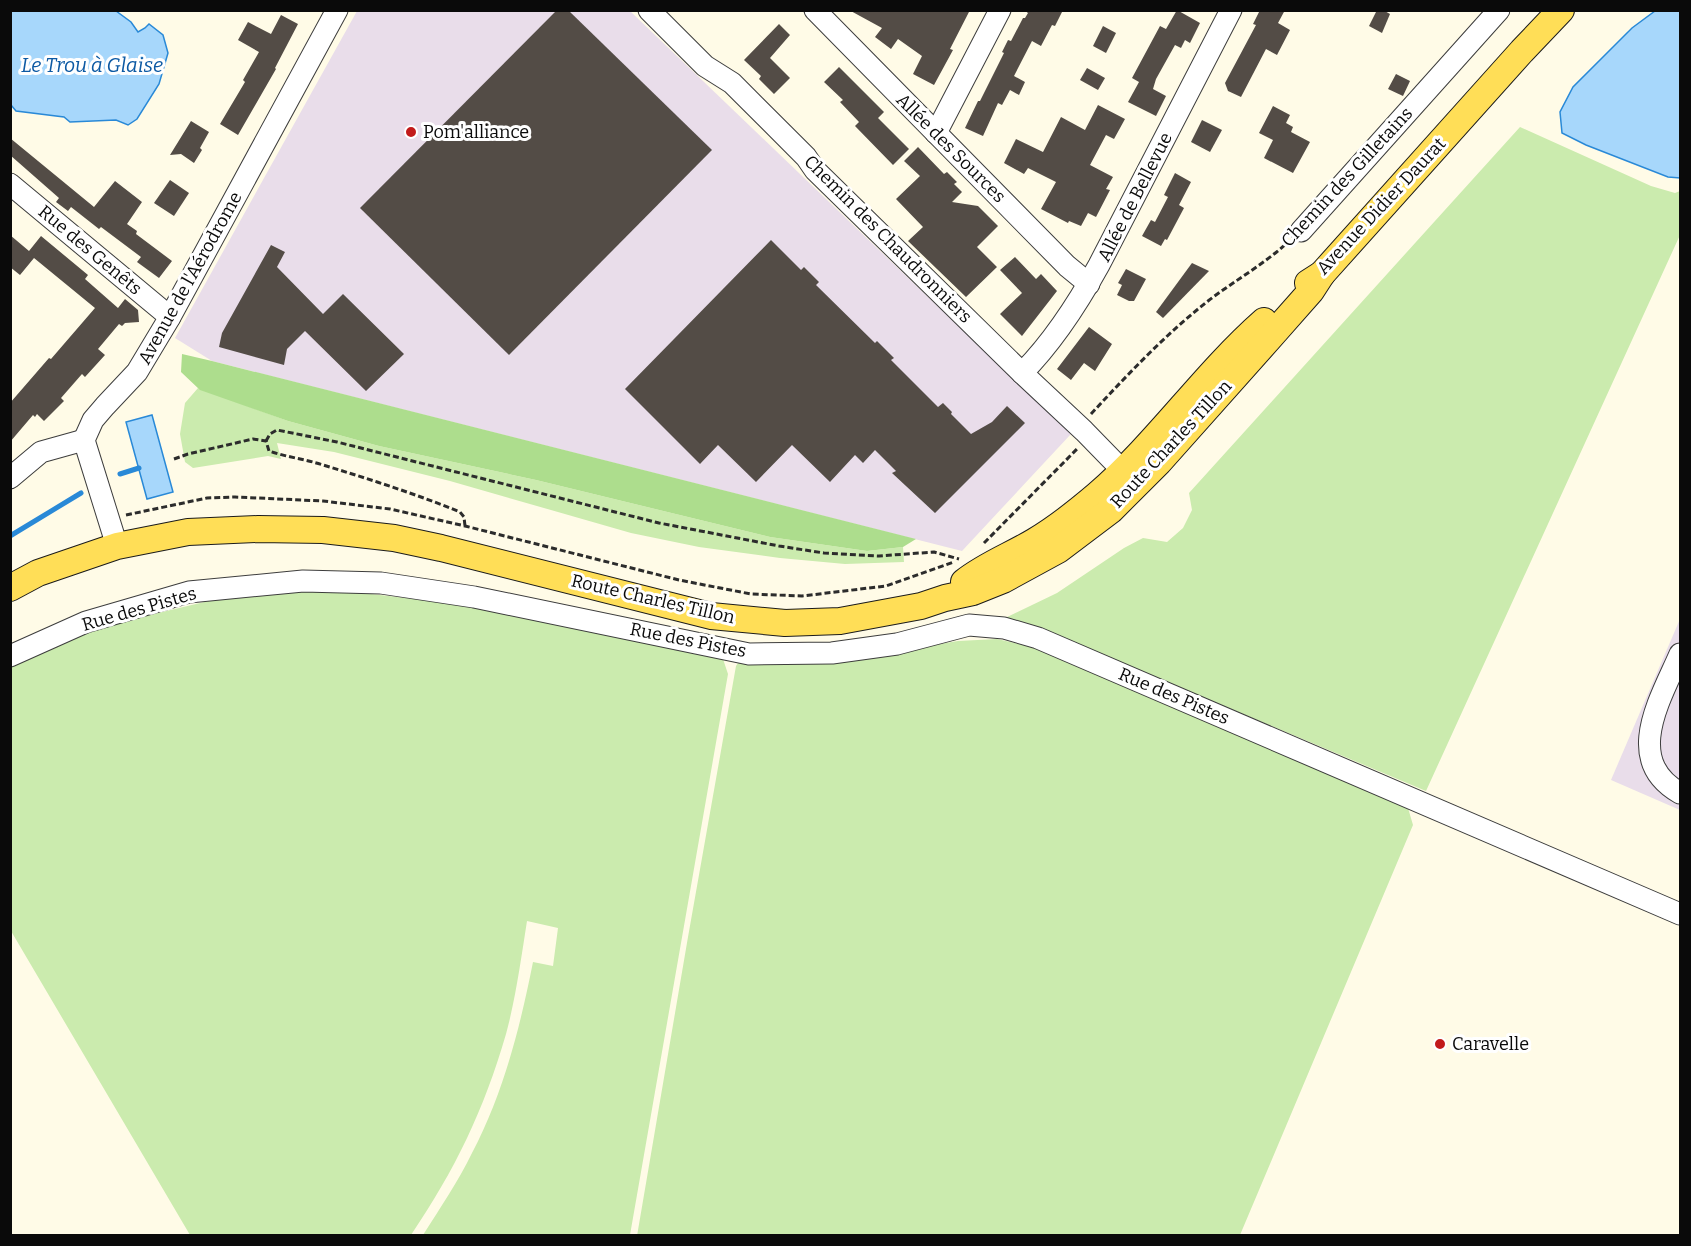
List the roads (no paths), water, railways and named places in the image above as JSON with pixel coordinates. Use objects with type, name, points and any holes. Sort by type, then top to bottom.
[{"type":"main road","name":"Avenue Didier Daurat","points":[[945,598],[968,579],[1035,541],[1063,522],[1123,471],[1232,352],[1303,286],[1322,274],[1561,10]]},
{"type":"main road","name":"Route Charles Tillon","points":[[10,588],[38,573],[117,546],[188,532],[258,529],[323,530],[394,538],[441,548],[711,616],[785,623],[840,621],[921,606],[973,592],[1003,580],[1058,550],[1111,510],[1159,462],[1311,291],[1322,274]]},
{"type":"street","name":"Avenue de l'Aérodrome","points":[[84,440],[93,420],[136,372],[170,317],[337,10]]},
{"type":"street","name":"Chemin des Chaudronniers","points":[[649,10],[705,66],[732,83],[824,178],[1123,471]]},
{"type":"street","name":"Allée des Sources","points":[[815,10],[1067,266],[1089,284]]},
{"type":"street","points":[[936,134],[1000,10]]},
{"type":"street","name":"Allée de Bellevue","points":[[1022,373],[1035,359],[1089,284],[1232,10]]},
{"type":"street","name":"Chemin des Gilletains","points":[[1301,231],[1499,10]]},
{"type":"street","name":"Rue des Genêts","points":[[10,184],[170,317]]},
{"type":"street","points":[[10,478],[41,452],[84,440],[117,546]]},
{"type":"street","name":"Rue des Pistes","points":[[10,656],[86,622],[189,592],[303,581],[381,583],[474,597],[749,654],[832,653],[897,644],[969,625],[1004,628],[1038,638],[1680,914]]},
{"type":"street","points":[[1680,654],[1654,714],[1649,738],[1653,762],[1658,773],[1680,793]]},
{"type":"water","name":"Le Trou à Glaise","points":[[10,11],[116,11],[131,22],[138,32],[149,24],[163,35],[168,53],[159,84],[137,119],[128,125],[116,120],[70,122],[64,117],[16,111],[11,105]]},
{"type":"water","points":[[1655,11],[1680,11],[1680,178],[1668,177],[1586,145],[1562,133],[1560,112],[1573,87],[1632,28]]},
{"type":"water","points":[[152,415],[173,492],[147,499],[126,422]]},
{"type":"waterway","points":[[120,474],[139,468]]},
{"type":"waterway","points":[[10,536],[81,493]]},
{"type":"place","name":"Pom'alliance","points":[[411,132]]},
{"type":"place","name":"Caravelle","points":[[1440,1044]]}]
